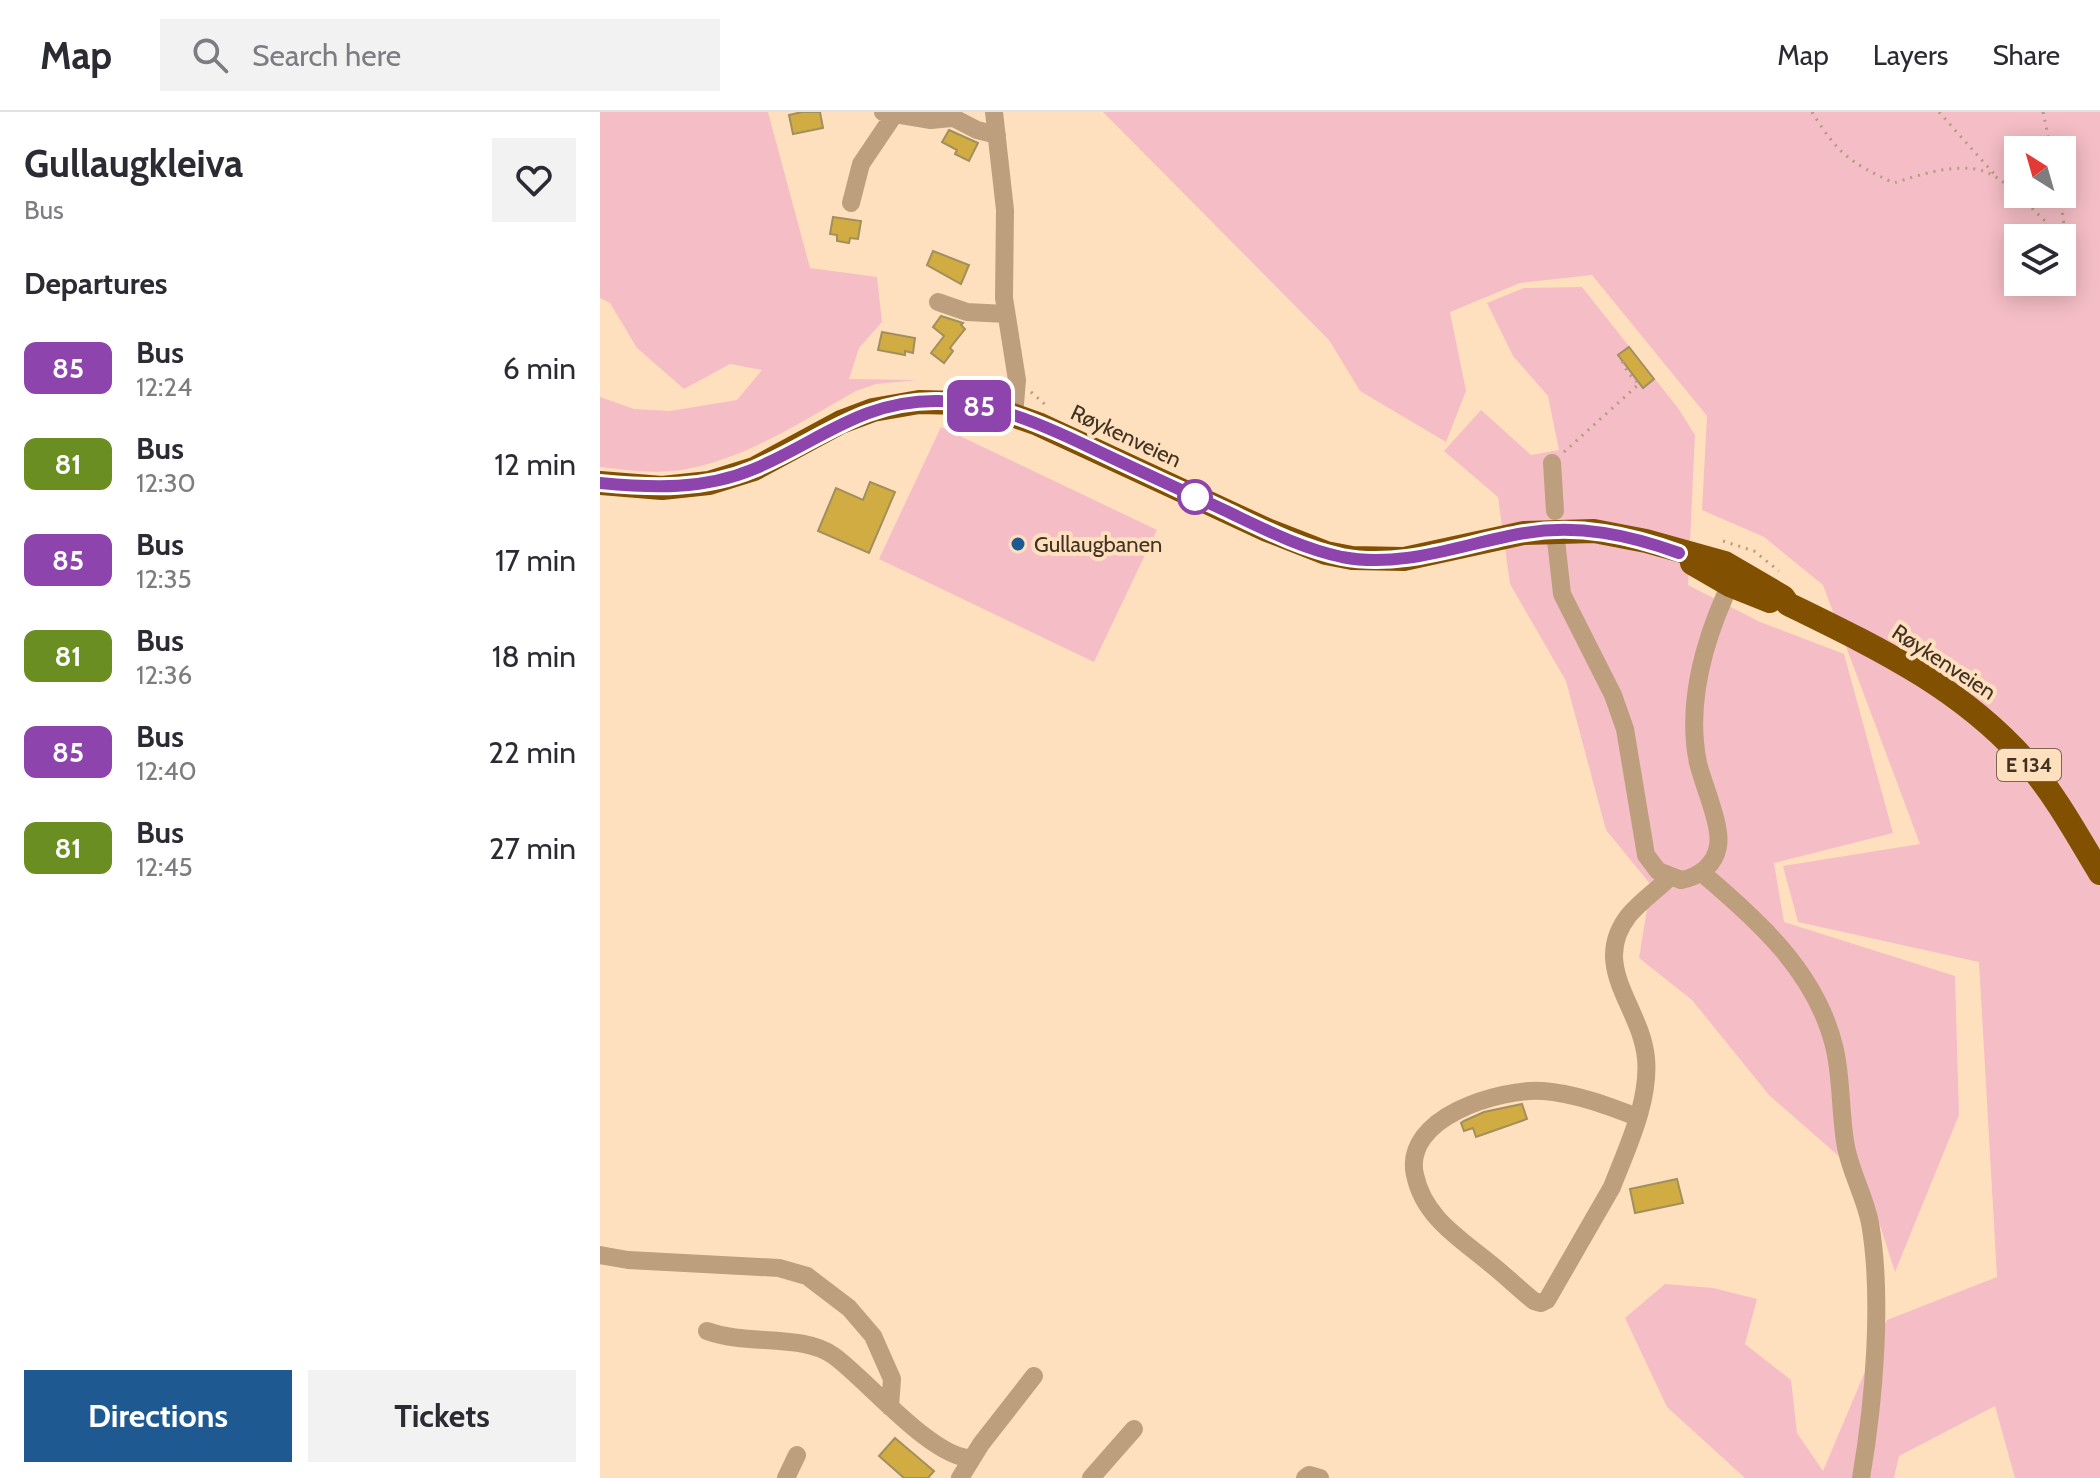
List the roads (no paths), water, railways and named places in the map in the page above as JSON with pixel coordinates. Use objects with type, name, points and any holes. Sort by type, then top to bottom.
[{"type":"highway","name":"Røykenveien","points":[[600,483],[662,488],[724,480],[766,463],[841,422],[893,405],[962,403],[1014,416],[1072,439],[1267,530],[1339,556],[1404,559],[1524,533],[1568,529],[1620,535],[1679,553],[1734,577],[1778,604],[1788,604],[1911,667],[1985,719],[2032,768],[2100,873]]},
{"type":"street","points":[[994,112],[1005,210],[1006,314],[1017,380],[1014,416]]},
{"type":"street","points":[[851,203],[858,171],[888,114],[931,120],[947,115],[997,135]]},
{"type":"street","points":[[938,302],[967,312],[1006,314]]},
{"type":"street","points":[[1552,463],[1555,511]]},
{"type":"street","points":[[1556,540],[1562,594],[1613,695],[1625,729],[1643,845],[1653,865],[1670,877],[1681,880],[1702,873],[1712,862],[1719,843],[1695,744],[1698,683],[1710,634],[1734,577]]},
{"type":"street","points":[[1702,873],[1769,932],[1802,975],[1831,1035],[1840,1080],[1846,1147],[1869,1219],[1875,1302],[1870,1398],[1861,1478]]},
{"type":"street","points":[[1637,1117],[1561,1094],[1524,1091],[1500,1095],[1470,1104],[1438,1121],[1419,1149],[1415,1175],[1446,1230],[1541,1303],[1547,1300],[1607,1197],[1637,1117],[1645,1084],[1646,1057],[1616,973],[1614,944],[1630,915],[1670,877]]},
{"type":"street","points":[[600,1255],[628,1260],[779,1268],[807,1276],[849,1308],[873,1336],[892,1379],[890,1407]]},
{"type":"street","points":[[707,1331],[734,1339],[791,1342],[823,1350],[931,1441],[971,1458]]},
{"type":"street","points":[[960,1478],[971,1458],[1034,1376]]},
{"type":"street","points":[[1091,1478],[1134,1429]]},
{"type":"street","points":[[786,1478],[797,1455]]},
{"type":"place","name":"Gullaugbanen","points":[[1018,544]]}]
